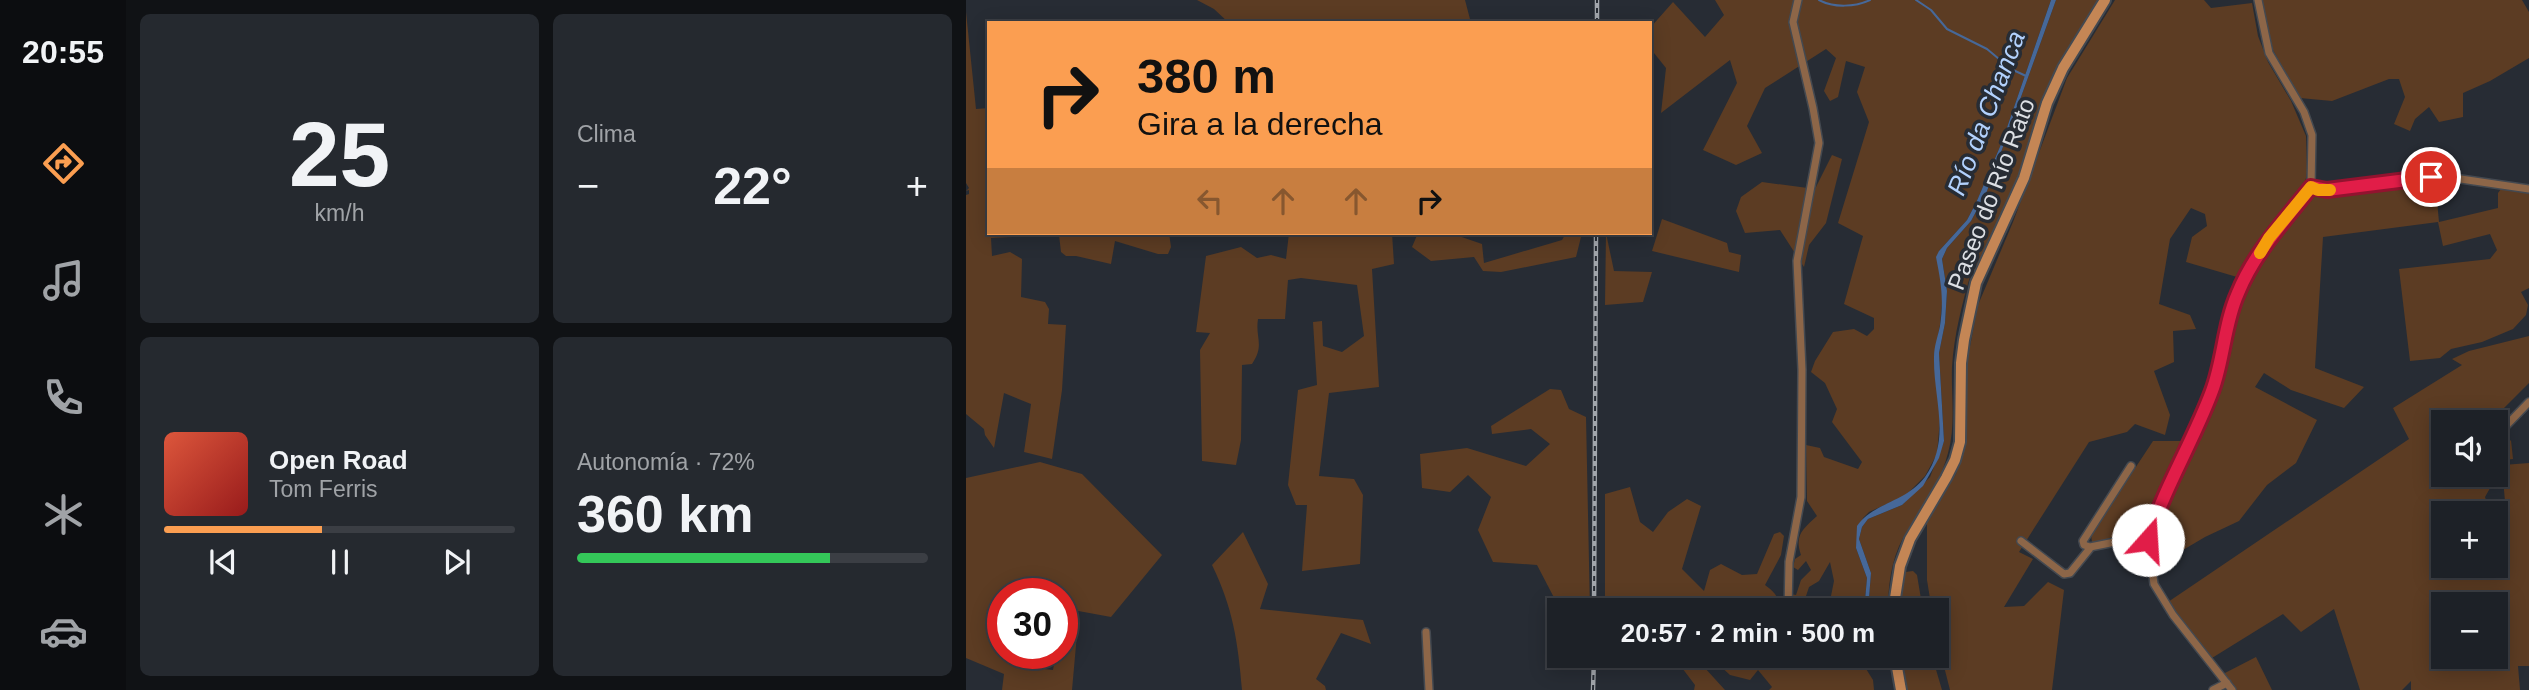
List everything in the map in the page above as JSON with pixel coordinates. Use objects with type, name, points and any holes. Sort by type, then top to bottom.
[{"type":"street","points":[[1788,598],[1789,562],[1801,497],[1802,370],[1797,261],[1819,143],[1793,22],[1798,0]]},
{"type":"street","name":"Paseo do Río Rato","points":[[1895,598],[1900,566],[1910,539],[1946,478],[1960,442],[1961,363],[1976,283],[2024,178],[2047,103],[2063,68],[2105,0]]},
{"type":"street","points":[[2213,690],[2230,687],[2173,615],[2154,584],[2148,540],[2156,513],[2213,390],[2237,293],[2269,238],[2311,187],[2312,135],[2304,113],[2269,53],[2258,0]]},
{"type":"street","points":[[2311,187],[2327,190],[2431,177],[2529,189]]},
{"type":"street","points":[[2508,423],[2529,402]]},
{"type":"street","points":[[2131,466],[2082,541],[2084,545],[2091,547],[2130,540],[2148,540]]},
{"type":"street","points":[[2021,541],[2064,574],[2070,573],[2091,547]]},
{"type":"street","points":[[1426,632],[1429,690]]},
{"type":"street","points":[[1897,668],[1901,690]]},
{"type":"shaded area","points":[[1197,0],[1465,0],[1470,21],[1227,21],[1214,9]]},
{"type":"shaded area","points":[[1715,0],[2051,0],[2002,142],[1976,203],[1967,220],[1939,251],[1943,293],[1934,357],[1940,419],[1937,454],[1925,476],[1905,496],[1869,512],[1863,518],[1856,548],[1867,578],[1865,598],[1831,598],[1834,581],[1830,562],[1819,581],[1809,587],[1804,598],[1791,598],[1791,594],[1796,595],[1801,580],[1811,570],[1806,561],[1798,570],[1793,567],[1795,559],[1801,555],[1799,537],[1817,516],[1807,501],[1806,445],[1820,448],[1824,457],[1858,469],[1862,462],[1832,422],[1837,409],[1825,383],[1811,372],[1833,332],[1854,329],[1867,336],[1874,329],[1874,318],[1844,304],[1863,236],[1838,223],[1869,122],[1857,92],[1865,67],[1846,61],[1838,97],[1830,101],[1824,91],[1836,58],[1826,49],[1765,88],[1747,126],[1762,153],[1736,165],[1703,150],[1737,83],[1730,60],[1661,113],[1666,68],[1652,50],[1652,26],[1673,2],[1705,37],[1724,15]]},
{"type":"shaded area","points":[[2056,0],[2099,0],[2070,47],[2016,187],[1976,271],[1971,273],[1953,355],[1953,421],[1944,465],[1899,546],[1891,573],[1889,598],[1869,598],[1871,573],[1859,539],[1862,527],[1868,519],[1902,505],[1930,477],[1944,441],[1939,353],[1945,323],[1947,291],[1942,259],[1947,248],[1971,221],[1987,191]]},
{"type":"shaded area","points":[[2115,0],[2204,0],[2211,8],[2252,3],[2258,36],[2268,62],[2291,101],[2306,136],[2307,172],[2304,189],[2267,229],[2237,277],[2186,262],[2192,237],[2207,226],[2205,214],[2191,208],[2170,239],[2159,304],[2190,315],[2196,329],[2173,331],[2174,362],[2154,371],[2170,415],[2165,435],[2135,424],[2127,432],[2089,442],[2019,552],[2033,559],[2004,607],[2024,606],[2048,582],[2064,590],[2052,690],[1950,690],[1944,668],[1949,668],[1949,598],[1930,598],[1927,580],[1927,523],[1956,474],[1966,438],[1967,362],[1978,305],[2013,222],[2067,78]]},
{"type":"shaded area","points":[[2262,0],[2522,0],[2529,12],[2529,58],[2463,93],[2463,117],[2439,122],[2429,107],[2415,119],[2410,131],[2394,124],[2405,97],[2399,79],[2389,79],[2332,101],[2300,98],[2273,50]]},
{"type":"shaded area","points":[[966,12],[976,109],[987,108],[987,235],[1059,235],[991,238],[992,256],[1010,252],[1022,259],[1021,297],[1045,302],[1049,309],[1048,324],[1066,325],[1062,390],[1052,459],[1024,452],[1031,404],[1004,393],[994,448],[984,429],[966,414],[966,195],[969,190],[966,191],[969,188],[966,183]]},
{"type":"shaded area","points":[[1832,155],[1842,159],[1826,223],[1809,245],[1804,267],[1780,230],[1745,233],[1736,211],[1741,197],[1762,182],[1815,189]]},
{"type":"shaded area","points":[[2435,179],[2439,222],[2498,208],[2498,193],[2501,189],[2529,192],[2529,288],[2521,292],[2528,305],[2526,315],[2513,329],[2482,342],[2451,349],[2440,358],[2410,361],[2399,269],[2490,259],[2497,250],[2490,234],[2443,246],[2438,222],[2323,237],[2315,368],[2364,387],[2344,408],[2291,390],[2264,373],[2255,387],[2317,420],[2296,463],[2267,485],[2239,521],[2205,537],[2156,566],[2150,530],[2178,478],[2216,393],[2227,356],[2236,303],[2252,268],[2309,194]]},
{"type":"shaded area","points":[[1662,219],[1727,243],[1729,252],[1741,255],[1739,272],[1652,251]]},
{"type":"shaded area","points":[[1059,235],[1169,235],[1171,247],[1168,254],[1158,254],[1115,241],[1111,264],[1066,256],[1061,252]]},
{"type":"shaded area","points":[[1289,235],[1392,235],[1394,264],[1372,269],[1379,387],[1329,393],[1319,476],[1354,479],[1363,495],[1360,564],[1302,571],[1307,505],[1296,505],[1288,485],[1298,390],[1317,385],[1313,322],[1322,321],[1323,346],[1342,352],[1364,336],[1357,285],[1301,278],[1288,280],[1285,319],[1258,319],[1258,352],[1252,364],[1242,365],[1241,440],[1236,465],[1202,461],[1200,350],[1210,333],[1196,332],[1206,256],[1241,247],[1257,258],[1271,255],[1286,259]]},
{"type":"shaded area","points":[[1417,235],[1456,235],[1482,244],[1484,263],[1562,240],[1565,235],[1582,235],[1576,257],[1501,272],[1483,271],[1474,257],[1431,261],[1412,247]]},
{"type":"shaded area","points":[[1606,235],[1614,271],[1652,272],[1643,302],[1605,305]]},
{"type":"shaded area","points":[[2529,336],[2529,383],[2502,410],[2431,410],[2431,487],[2491,487],[2485,497],[2486,501],[2431,501],[2431,578],[2508,578],[2508,501],[2505,501],[2504,487],[2508,487],[2508,465],[2529,463],[2529,666],[2518,666],[2520,690],[2411,690],[2411,681],[2402,690],[2360,690],[2334,609],[2301,632],[2283,614],[2212,658],[2168,602],[2409,439],[2393,408],[2462,365],[2452,359],[2469,351]]},
{"type":"shaded area","points":[[1550,389],[1561,390],[1569,409],[1586,417],[1590,598],[1554,598],[1537,565],[1493,562],[1478,530],[1491,497],[1468,475],[1450,492],[1422,488],[1420,454],[1467,448],[1526,466],[1550,444],[1531,429],[1492,434],[1491,426]]},
{"type":"shaded area","points":[[2511,440],[2513,459],[2508,460],[2508,443]]},
{"type":"shaded area","points":[[2153,441],[2187,441],[2146,533],[2139,537],[2097,544],[2092,542],[2091,535]]},
{"type":"shaded area","points":[[1040,462],[1082,474],[1162,555],[1111,617],[1078,611],[1078,578],[987,578],[987,667],[966,658],[966,478]]},
{"type":"shaded area","points":[[1630,487],[1640,522],[1653,532],[1668,512],[1687,499],[1701,506],[1682,569],[1704,591],[1710,570],[1721,564],[1742,575],[1757,574],[1774,534],[1780,532],[1784,536],[1781,555],[1765,585],[1777,598],[1605,598],[1605,494]]},
{"type":"shaded area","points":[[1243,532],[1268,584],[1260,609],[1363,620],[1371,644],[1341,633],[1316,679],[1326,690],[1242,690],[1233,626],[1225,596],[1212,565]]},
{"type":"shaded area","points":[[1913,571],[1917,575],[1921,598],[1900,598],[1905,572]]},
{"type":"shaded area","points":[[2256,657],[2272,690],[2235,690],[2223,674]]},
{"type":"shaded area","points":[[1682,668],[1705,668],[1725,690],[1694,690],[1695,685]]},
{"type":"shaded area","points":[[1722,668],[1866,668],[1873,680],[1874,690],[1769,690],[1772,687],[1758,670],[1750,680],[1730,675]]},
{"type":"shaded area","points":[[1904,668],[1936,668],[1942,690],[1907,690]]},
{"type":"shaded area","points":[[992,669],[1074,669],[1072,690],[1002,690],[1004,674]]},
{"type":"water","points":[[2051,0],[2056,0],[1987,191],[1971,221],[1947,248],[1942,259],[1947,291],[1945,323],[1939,353],[1944,441],[1939,458],[1923,486],[1902,505],[1868,519],[1862,527],[1859,539],[1871,573],[1869,598],[1865,598],[1867,578],[1856,548],[1857,526],[1872,512],[1917,486],[1933,463],[1938,448],[1939,418],[1934,357],[1942,299],[1936,257],[1967,220],[2002,142]]},
{"type":"waterway","points":[[1819,0],[1844,6],[1870,0]]},
{"type":"waterway","name":"Río da Chanca","points":[[1916,0],[1931,10],[1947,29],[1987,49],[2011,69],[2026,76]]},
{"type":"railway","points":[[1597,0],[1597,21]]},
{"type":"railway","points":[[1594,598],[1596,235]]},
{"type":"railway","points":[[1593,690],[1594,668]]},
{"type":"slow traffic","points":[[2260,253],[2311,187],[2330,190]]},
{"type":"route","points":[[2148,540],[2156,513],[2213,390],[2237,293],[2269,238],[2311,187],[2327,190],[2431,177]]}]
